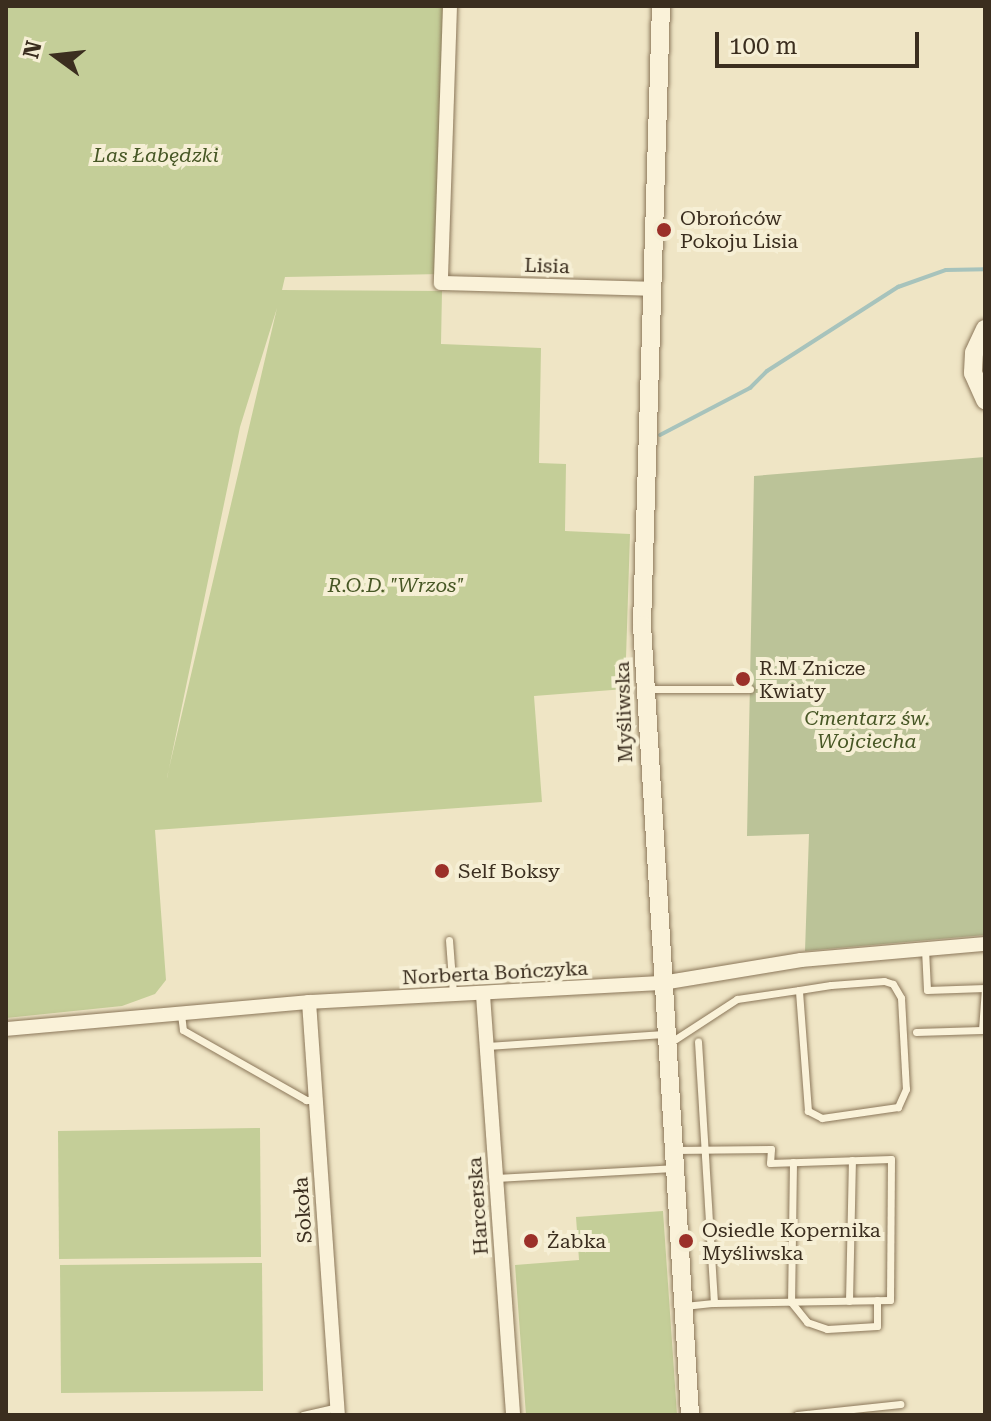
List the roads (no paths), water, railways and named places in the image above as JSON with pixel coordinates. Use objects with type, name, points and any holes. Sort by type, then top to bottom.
[{"type":"street","name":"Lisia","points":[[450,6],[441,283],[652,289]]},
{"type":"street","name":"Myśliwska","points":[[661,6],[644,689],[690,1415]]},
{"type":"street","points":[[985,329],[974,353],[973,373],[985,400]]},
{"type":"street","name":"Norberta Bończyka","points":[[6,1029],[309,1002],[662,983],[801,960],[985,944]]},
{"type":"street","name":"Harcerska","points":[[483,995],[513,1415]]},
{"type":"street","name":"Sokoła","points":[[309,1002],[338,1411]]},
{"type":"lane","points":[[644,689],[750,689]]},
{"type":"lane","points":[[449,940],[453,996]]},
{"type":"lane","points":[[916,1032],[983,1030],[985,988],[927,990],[925,949]]},
{"type":"lane","points":[[487,1046],[665,1039],[737,999],[799,990],[876,980],[893,984],[901,998],[906,1089],[898,1107],[822,1118],[808,1111],[799,990]]},
{"type":"lane","points":[[181,1014],[183,1030],[306,1100],[316,1100]]},
{"type":"lane","points":[[698,1041],[714,1303]]},
{"type":"lane","points":[[496,1178],[672,1159],[704,1149],[771,1149],[770,1163],[891,1159],[890,1300],[714,1303],[682,1307]]},
{"type":"lane","points":[[849,1301],[852,1160]]},
{"type":"lane","points":[[793,1162],[791,1302],[807,1322],[827,1329],[877,1326],[877,1300]]},
{"type":"lane","points":[[797,1415],[900,1404]]},
{"type":"lane","points":[[303,1415],[338,1411]]},
{"type":"waterway","points":[[660,435],[750,388],[767,371],[898,287],[946,270],[985,269]]},
{"type":"place","name":"Obrońców Pokoju Lisia","points":[[664,230]]},
{"type":"place","name":"R.M Znicze Kwiaty","points":[[743,679]]},
{"type":"place","name":"Self Boksy","points":[[442,871]]},
{"type":"place","name":"Żabka","points":[[531,1241]]},
{"type":"place","name":"Osiedle Kopernika Myśliwska","points":[[686,1241]]},
{"type":"park label","name":"Las Łabędzki","points":[[156,155]]},
{"type":"park label","name":"R.O.D. \"Wrzos\"","points":[[396,585]]},
{"type":"park label","name":"Cmentarz św. Wojciecha","points":[[867,730]]}]
